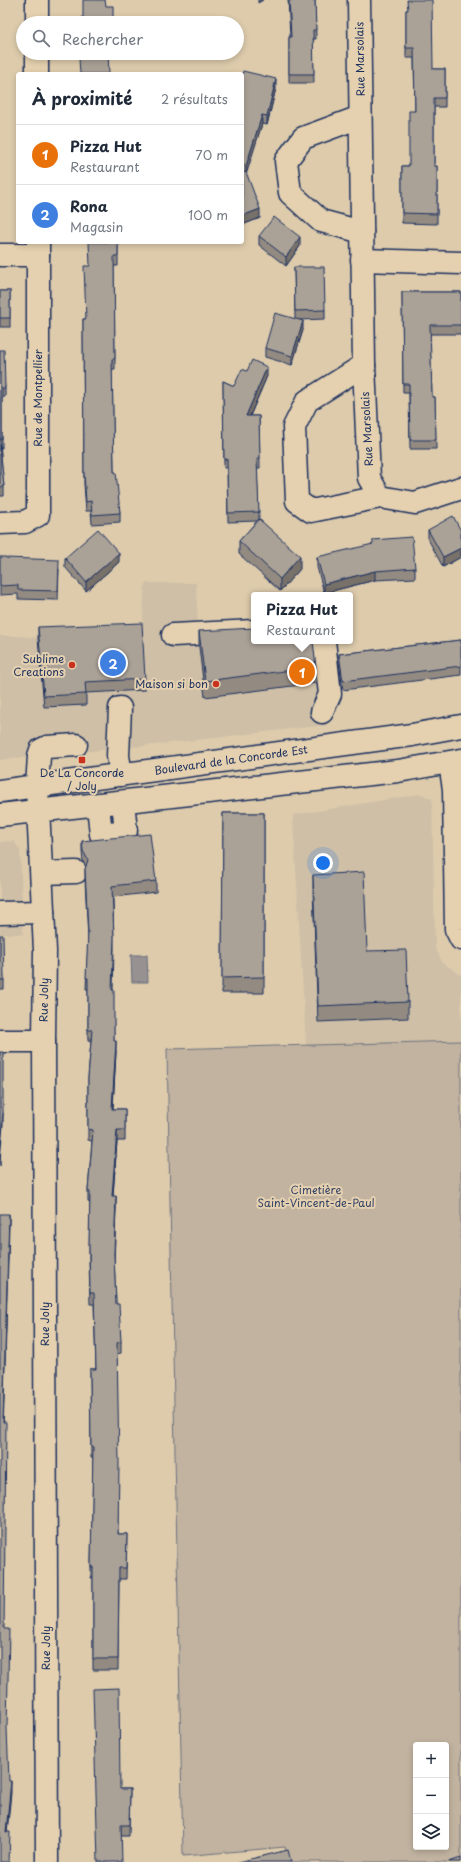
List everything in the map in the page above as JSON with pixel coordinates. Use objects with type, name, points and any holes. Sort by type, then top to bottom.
[{"type":"street","points":[[36,0],[37,16]]},
{"type":"street","name":"Rue Marsolais","points":[[359,0],[364,365],[369,478],[380,497]]},
{"type":"street","points":[[37,60],[37,72]]},
{"type":"street","points":[[360,117],[303,138],[286,161],[290,193],[321,221],[362,232]]},
{"type":"street","points":[[0,255],[38,249]]},
{"type":"street","name":"Rue de Montpellier","points":[[0,523],[25,522],[38,515],[38,249]]},
{"type":"street","points":[[362,260],[461,263]]},
{"type":"street","points":[[364,365],[307,401],[294,427],[297,501],[311,512],[380,497],[415,503],[461,488]]},
{"type":"street","points":[[173,635],[251,631]]},
{"type":"street","points":[[322,712],[330,694],[324,644]]},
{"type":"street","points":[[120,708],[118,756],[121,775]]},
{"type":"street","name":"Boulevard de la Concorde Est","points":[[0,791],[412,735],[461,726]]},
{"type":"street","name":"Rue Joly","points":[[47,1862],[45,951],[37,787],[39,756],[41,750],[47,747],[76,745]]},
{"type":"street","points":[[316,748],[319,780]]},
{"type":"street","points":[[0,815],[319,780],[456,762],[454,789],[456,929],[461,939]]},
{"type":"street","points":[[98,804],[101,834],[126,831],[123,802]]},
{"type":"street","points":[[42,873],[76,872]]},
{"type":"street","points":[[0,913],[43,912]]},
{"type":"street","points":[[0,1040],[44,1041]]},
{"type":"shaded area","points":[[145,583],[196,583],[199,647],[251,641],[251,644],[320,644],[325,682],[326,725],[152,745],[0,760],[0,636],[38,638],[142,634]]},
{"type":"shaded area","points":[[421,794],[432,799],[435,948],[443,963],[461,975],[461,1041],[306,1045],[293,815]]},
{"type":"shaded area","points":[[14,841],[20,850],[23,934],[0,934],[0,842]]},
{"type":"shaded area","points":[[131,955],[147,955],[148,982],[132,982]]},
{"type":"green space","name":"Cimetière Saint-Vincent-de-Paul","points":[[461,1041],[461,1862],[288,1862],[285,1847],[183,1856],[167,1049]]},
{"type":"building","points":[[83,0],[105,0],[106,6],[113,6],[113,16],[83,16]]},
{"type":"building","points":[[289,0],[315,0],[316,30],[313,30],[314,74],[289,74],[289,37],[291,37]]},
{"type":"building","points":[[407,0],[432,0],[433,69],[445,69],[445,98],[434,98],[434,166],[437,166],[437,214],[402,213],[402,166],[409,166],[409,111],[415,111],[414,48],[406,48],[406,10],[408,10]]},
{"type":"building","points":[[79,60],[108,60],[109,72],[80,72]]},
{"type":"building","points":[[243,72],[276,79],[267,116],[262,115],[246,166],[244,165]]},
{"type":"building","points":[[244,172],[246,172],[260,209],[244,215]]},
{"type":"building","points":[[274,217],[300,237],[286,257],[259,236]]},
{"type":"building","points":[[89,244],[118,244],[118,256],[114,256],[115,359],[112,359],[114,472],[116,472],[120,513],[92,515],[91,501],[86,502],[84,474],[83,319],[86,319],[84,266],[90,266]]},
{"type":"building","points":[[294,267],[324,267],[325,310],[295,311]]},
{"type":"building","points":[[0,291],[10,291],[10,318],[0,318]]},
{"type":"building","points":[[402,292],[461,292],[461,325],[430,325],[432,397],[435,397],[436,440],[410,440],[409,384],[403,384]]},
{"type":"building","points":[[275,313],[303,321],[292,356],[265,348]]},
{"type":"building","points":[[0,350],[4,350],[5,388],[2,388],[2,439],[0,439]]},
{"type":"building","points":[[252,360],[267,367],[246,416],[259,416],[260,459],[257,459],[259,512],[228,513],[227,459],[224,459],[223,381],[234,386],[242,369],[247,371]]},
{"type":"building","points":[[0,444],[4,487],[0,487]]},
{"type":"building","points":[[453,516],[461,531],[461,548],[443,557],[428,530]]},
{"type":"building","points":[[259,519],[300,556],[280,579],[239,541]]},
{"type":"building","points":[[98,529],[119,553],[86,582],[65,558]]},
{"type":"building","points":[[412,537],[415,568],[375,571],[324,584],[317,557],[373,544],[373,540]]},
{"type":"building","points":[[0,557],[59,560],[58,591],[18,590],[18,585],[0,586]]},
{"type":"building","points":[[142,623],[145,679],[85,682],[86,694],[44,696],[38,627]]},
{"type":"building","points":[[251,628],[251,644],[313,644],[316,667],[205,681],[199,631]]},
{"type":"building","points":[[461,640],[461,666],[343,681],[339,654]]},
{"type":"building","points":[[223,813],[264,813],[264,977],[222,978]]},
{"type":"building","points":[[150,834],[156,881],[112,886],[114,938],[112,990],[114,990],[114,1041],[116,1041],[112,1109],[125,1109],[125,1130],[117,1130],[112,1196],[116,1196],[114,1254],[116,1304],[119,1304],[121,1342],[117,1343],[119,1464],[118,1534],[127,1534],[126,1568],[119,1568],[118,1659],[93,1659],[93,1567],[91,1567],[93,1447],[91,1447],[90,1369],[96,1369],[94,1293],[90,1293],[90,1192],[88,1191],[93,1130],[88,1129],[88,1078],[92,1030],[88,1030],[88,978],[86,978],[88,932],[85,869],[88,860],[83,851],[82,841]]},
{"type":"building","points":[[364,872],[367,951],[406,950],[408,1002],[318,1006],[313,875]]},
{"type":"building","points":[[0,935],[3,935],[4,980],[0,980]]},
{"type":"building","points":[[0,1052],[3,1052],[3,1113],[0,1149]]},
{"type":"building","points":[[0,1214],[9,1214],[3,1422],[6,1422],[4,1629],[9,1629],[7,1728],[9,1781],[11,1781],[6,1832],[10,1832],[9,1862],[0,1862]]},
{"type":"building","points":[[119,1688],[120,1789],[130,1789],[129,1825],[121,1825],[122,1862],[98,1862],[93,1689]]},
{"type":"building","points":[[288,1850],[291,1862],[238,1862]]},
{"type":"building","points":[[461,1858],[461,1862],[449,1862]]},
{"type":"place","name":"Rona","points":[[113,663]]},
{"type":"place","name":"Sublime Creations","points":[[72,665]]},
{"type":"place","name":"Pizza Hut","points":[[302,672]]},
{"type":"place","name":"Maison si bon","points":[[216,684]]},
{"type":"place","name":"De La Concorde / Joly","points":[[82,760]]}]
